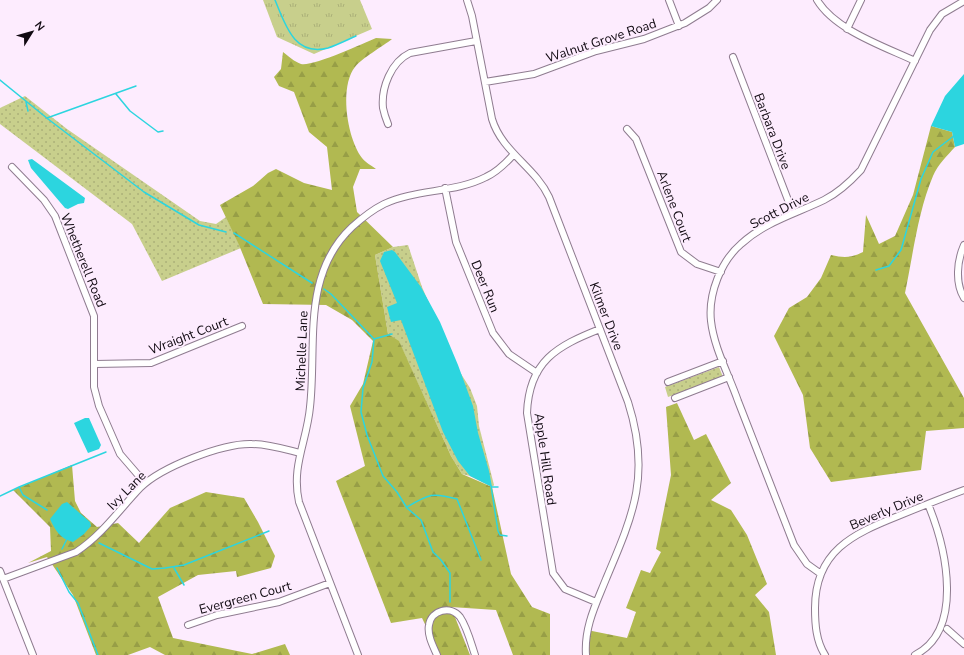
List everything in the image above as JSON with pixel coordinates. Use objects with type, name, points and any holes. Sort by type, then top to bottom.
[{"type":"street","name":"Kilmer Drive","points":[[467,0],[496,132],[545,188],[632,414],[638,442],[639,476],[629,526],[596,602],[587,634],[586,655]]},
{"type":"street","points":[[669,0],[679,26]]},
{"type":"street","name":"Walnut Grove Road","points":[[485,82],[534,74],[596,51],[644,39],[679,26],[694,18],[717,0]]},
{"type":"street","points":[[817,0],[826,14],[847,29],[915,61]]},
{"type":"street","points":[[847,29],[861,0]]},
{"type":"street","name":"Scott Drive","points":[[821,574],[807,564],[794,545],[723,361],[711,320],[712,304],[716,285],[721,272],[733,252],[750,236],[770,224],[833,194],[848,183],[861,170],[936,20],[950,9],[964,1]]},
{"type":"street","points":[[388,124],[383,108],[386,87],[392,70],[403,56],[410,52],[476,41]]},
{"type":"street","name":"Barbara Drive","points":[[733,57],[794,213]]},
{"type":"street","name":"Arlene Court","points":[[627,129],[632,133],[639,145],[681,252],[697,264],[721,272]]},
{"type":"street","name":"Michelle Lane","points":[[358,655],[299,502],[296,484],[300,452],[310,408],[314,302],[318,287],[331,254],[350,229],[371,212],[384,204],[412,195],[486,177],[499,169],[514,154]]},
{"type":"street","name":"Whetherell Road","points":[[12,167],[44,200],[55,216],[92,306],[94,316],[96,396],[114,443],[120,454],[145,484]]},
{"type":"street","name":"Deer Run","points":[[445,188],[456,242],[493,333],[509,354],[537,373]]},
{"type":"street","points":[[964,245],[960,256],[958,277],[959,286],[964,298]]},
{"type":"street","name":"Wraight Court","points":[[95,364],[150,362],[242,326]]},
{"type":"street","name":"Apple Hill Road","points":[[596,602],[565,588],[555,578],[551,567],[527,413],[528,397],[537,373],[550,356],[560,347],[600,329]]},
{"type":"street","points":[[668,382],[723,361]]},
{"type":"street","points":[[675,398],[729,377]]},
{"type":"street","name":"Ivy Lane","points":[[3,579],[76,552],[101,533],[145,484],[167,469],[232,445],[260,444],[300,452]]},
{"type":"street","name":"Beverly Drive","points":[[825,655],[819,642],[815,620],[816,590],[821,574],[834,553],[848,539],[866,529],[964,490]]},
{"type":"street","points":[[928,504],[946,548],[954,602]]},
{"type":"street","points":[[0,571],[33,655]]},
{"type":"street","name":"Evergreen Court","points":[[188,625],[217,615],[279,602],[330,583]]},
{"type":"street","points":[[437,655],[429,634],[428,624],[436,613],[448,610],[454,612],[460,618],[475,655]]},
{"type":"street","points":[[915,655],[935,644],[948,627],[964,644]]},
{"type":"green space","points":[[263,0],[360,0],[372,29],[314,54],[277,37]]},
{"type":"green space","points":[[376,38],[392,39],[367,56],[355,67],[350,76],[346,99],[352,138],[363,159],[376,169],[360,169],[353,187],[357,212],[393,247],[375,255],[388,334],[399,341],[451,456],[462,474],[492,487],[511,574],[532,607],[550,614],[550,655],[513,655],[496,610],[451,607],[470,655],[440,655],[422,618],[391,623],[336,481],[365,466],[350,406],[363,384],[373,341],[352,320],[326,305],[263,304],[239,245],[220,205],[253,186],[268,173],[276,169],[304,183],[332,190],[327,147],[309,132],[294,92],[279,86],[274,77],[281,69],[283,52],[301,64],[307,64],[337,54]]},
{"type":"green space","points":[[25,96],[67,129],[200,221],[216,224],[226,217],[241,248],[162,281],[132,224],[0,124],[0,108]]},
{"type":"green space","points":[[931,126],[952,132],[955,147],[937,168],[923,204],[905,293],[964,398],[964,428],[926,431],[921,470],[831,482],[810,448],[803,395],[774,336],[789,308],[807,297],[821,278],[831,255],[847,257],[863,252],[866,215],[879,244],[895,236],[913,195]]},
{"type":"green space","points":[[408,245],[422,287],[456,366],[470,388],[477,406],[479,426],[494,485],[492,487],[470,476],[462,474],[451,456],[399,342],[388,334],[375,255],[393,247]]},
{"type":"green space","points":[[719,367],[723,377],[668,397],[665,387]]},
{"type":"green space","points":[[677,403],[694,440],[706,434],[731,483],[711,500],[731,510],[747,535],[767,584],[755,595],[769,612],[776,655],[586,655],[587,630],[627,638],[636,612],[626,608],[641,570],[650,573],[661,552],[656,549],[671,475],[666,407]]},
{"type":"green space","points":[[72,465],[75,501],[81,513],[97,527],[118,523],[139,543],[170,508],[206,492],[244,498],[275,556],[271,568],[237,577],[236,571],[198,575],[158,597],[173,638],[252,654],[285,644],[290,655],[165,655],[150,647],[128,655],[96,655],[73,595],[47,557],[28,563],[51,551],[50,527],[13,490]]},
{"type":"water","points":[[964,74],[964,144],[955,147],[952,132],[931,126],[945,96]]},
{"type":"water","points":[[32,159],[85,198],[84,203],[68,209],[65,208],[31,168],[28,160]]},
{"type":"water","points":[[392,250],[421,287],[440,322],[473,406],[478,433],[492,487],[470,476],[458,461],[443,432],[401,320],[391,322],[387,307],[397,303],[380,261],[384,252]]},
{"type":"water","points":[[85,418],[89,418],[101,445],[99,449],[88,453],[74,423]]},
{"type":"water","points":[[67,502],[90,522],[91,526],[84,534],[73,542],[68,541],[58,534],[50,519],[62,504]]},
{"type":"waterway","points":[[275,0],[292,36],[307,48],[316,50],[328,48],[356,36]]},
{"type":"waterway","points":[[0,80],[48,119],[144,192],[199,225],[226,232]]},
{"type":"waterway","points":[[47,118],[136,86]]},
{"type":"waterway","points":[[116,94],[130,111],[158,132],[163,131]]},
{"type":"waterway","points":[[26,102],[28,111]]},
{"type":"waterway","points":[[876,270],[889,266],[901,250],[921,179],[933,152],[955,135]]},
{"type":"waterway","points":[[234,233],[312,283]]},
{"type":"waterway","points":[[324,289],[331,294],[374,339],[372,362],[363,388],[361,412],[367,435],[383,476],[397,492],[407,508],[421,520],[433,552],[450,573],[450,602]]},
{"type":"waterway","points":[[374,339],[392,334]]},
{"type":"waterway","points":[[19,487],[106,452]]},
{"type":"waterway","points":[[491,486],[498,531],[500,535],[507,536]]},
{"type":"waterway","points":[[0,496],[19,487],[23,495],[47,510]]},
{"type":"waterway","points":[[492,487],[498,487]]},
{"type":"waterway","points":[[407,507],[421,499],[436,495],[457,499],[481,560]]},
{"type":"waterway","points":[[99,543],[152,569],[184,565],[269,531]]},
{"type":"waterway","points":[[62,549],[67,539]]},
{"type":"waterway","points":[[57,568],[69,592],[78,603],[98,655]]},
{"type":"waterway","points":[[174,568],[184,585]]}]
